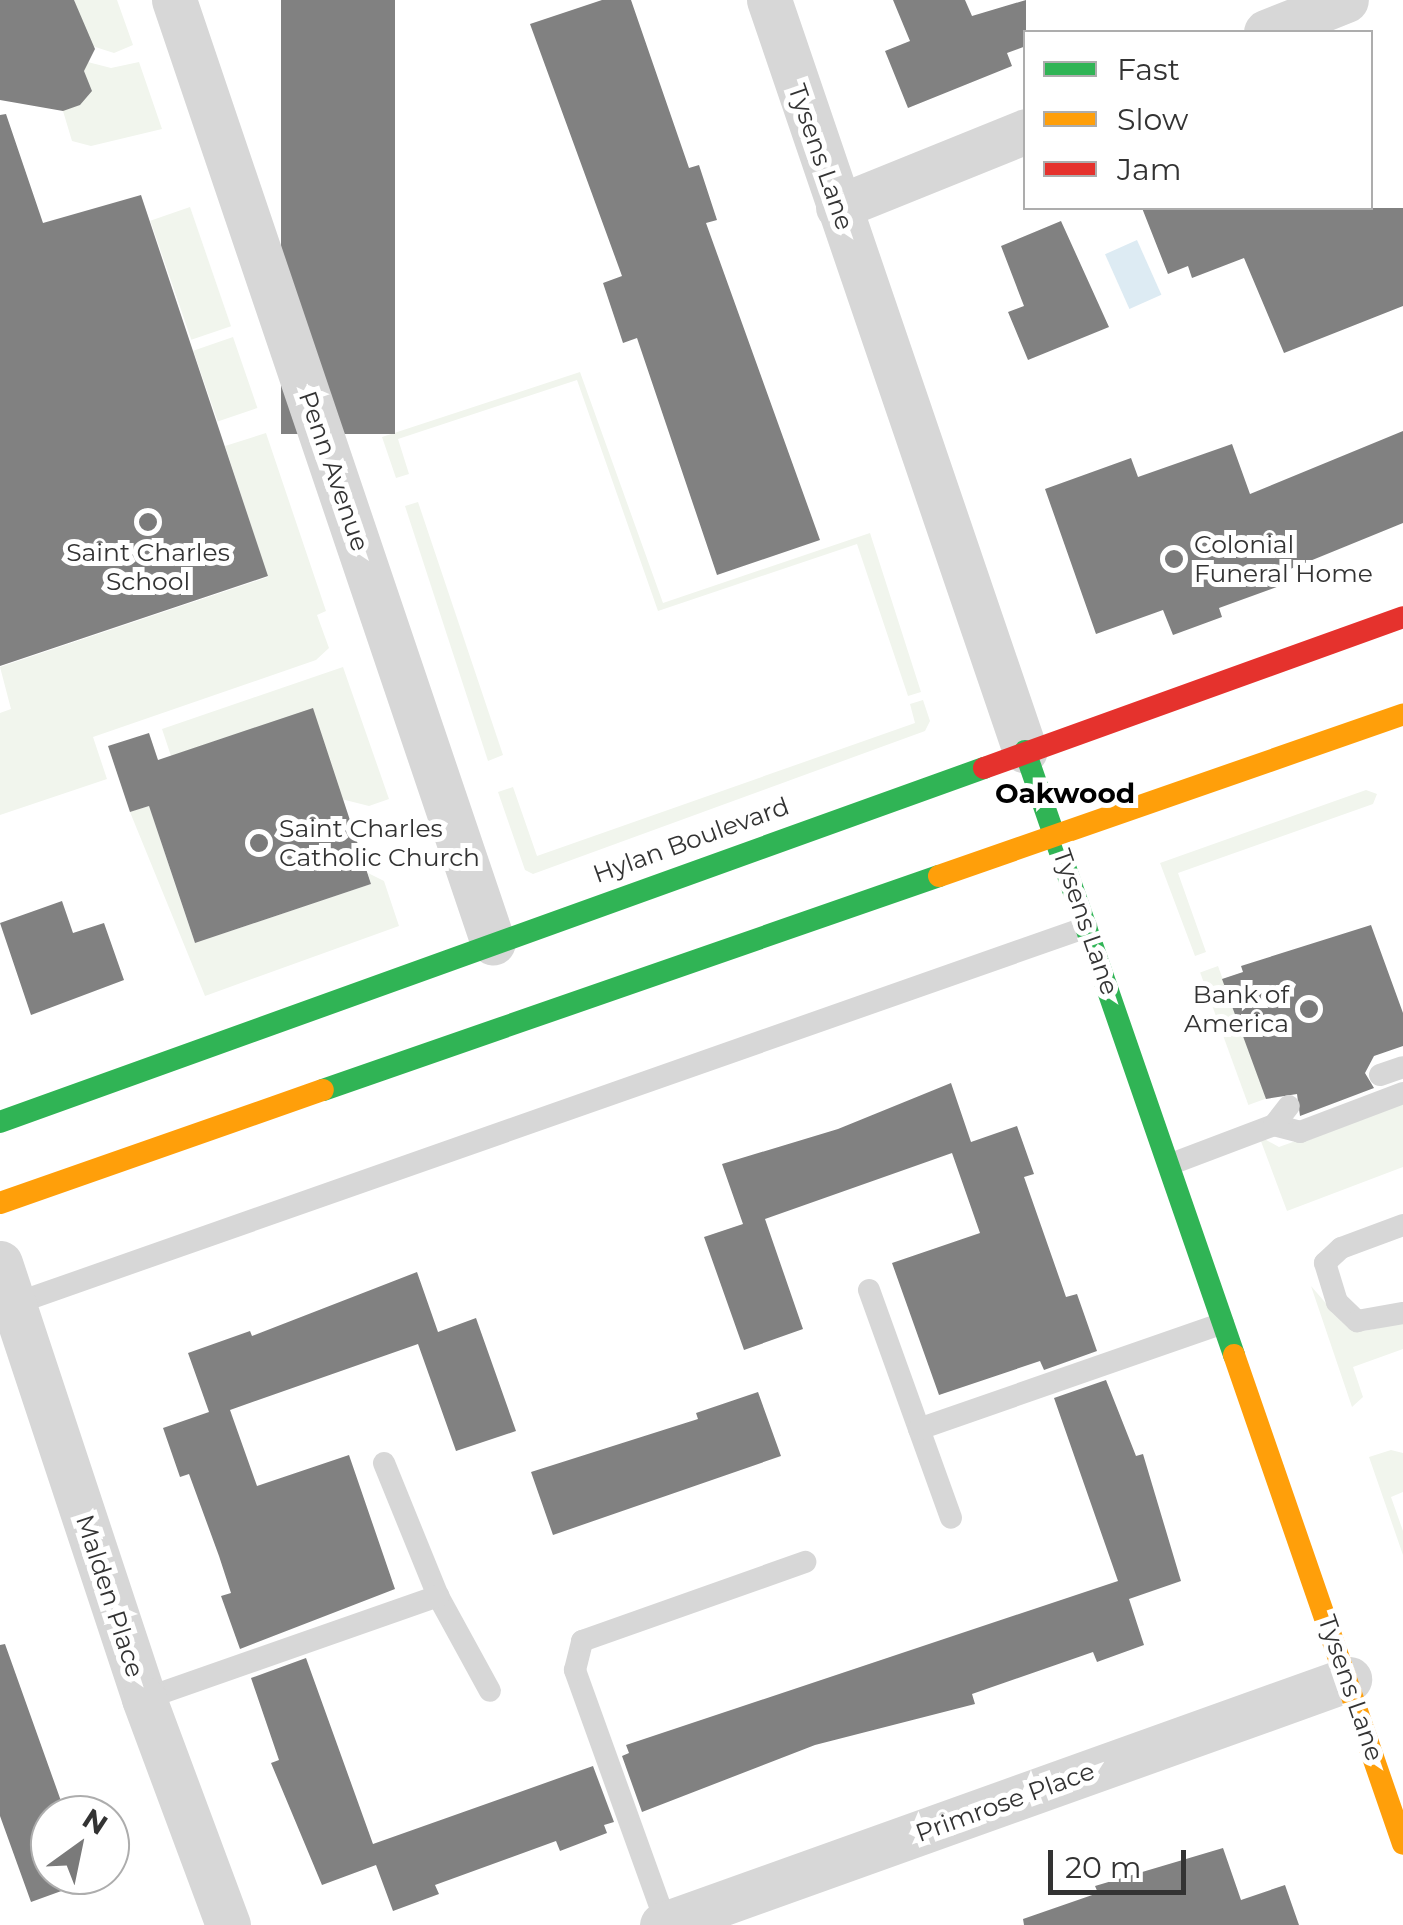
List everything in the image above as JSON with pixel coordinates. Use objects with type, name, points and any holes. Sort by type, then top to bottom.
[{"type":"main road","name":"Hylan Boulevard","points":[[0,1122],[1403,617]]},
{"type":"main road","points":[[0,1203],[1057,840],[1403,714]]},
{"type":"main road","name":"Tysens Lane","points":[[1025,751],[1403,1844]]},
{"type":"street","name":"Penn Avenue","points":[[174,0],[493,943]]},
{"type":"street","name":"Tysens Lane","points":[[769,0],[1025,751]]},
{"type":"street","points":[[1271,30],[1346,0]]},
{"type":"street","points":[[838,207],[1023,132]]},
{"type":"street","name":"Malden Place","points":[[7,1284],[144,1699],[228,1925]]},
{"type":"street","name":"Primrose Place","points":[[664,1924],[1348,1678]]},
{"type":"lane","points":[[7,1284],[1087,927]]},
{"type":"lane","points":[[1380,1075],[1403,1067]]},
{"type":"lane","points":[[1274,1125],[1300,1132],[1403,1092]]},
{"type":"lane","points":[[1171,1164],[1274,1125],[1289,1106]]},
{"type":"lane","points":[[1403,1225],[1342,1248],[1325,1263],[1337,1302],[1357,1321],[1403,1313]]},
{"type":"lane","points":[[869,1290],[951,1518]]},
{"type":"lane","points":[[919,1429],[1225,1323]]},
{"type":"lane","points":[[384,1463],[438,1596],[490,1691]]},
{"type":"lane","points":[[664,1924],[575,1670],[582,1641],[805,1562]]},
{"type":"lane","points":[[144,1699],[438,1596]]},
{"type":"shaded area","points":[[74,0],[117,0],[133,45],[114,53],[89,45]]},
{"type":"shaded area","points":[[80,60],[111,68],[139,62],[162,129],[91,146],[72,141],[63,111],[91,91]]},
{"type":"shaded area","points":[[190,207],[231,326],[191,340],[150,221]]},
{"type":"shaded area","points":[[1137,240],[1161,295],[1129,309],[1105,254]]},
{"type":"shaded area","points":[[233,337],[257,408],[218,422],[193,351]]},
{"type":"shaded area","points":[[580,372],[663,603],[870,533],[921,692],[908,696],[857,544],[658,611],[577,380],[398,439],[409,474],[396,478],[382,437]]},
{"type":"shaded area","points":[[266,433],[326,611],[317,615],[329,648],[316,660],[93,737],[107,779],[0,815],[0,713],[11,709],[0,667],[268,577],[225,446]]},
{"type":"shaded area","points":[[418,502],[503,755],[488,761],[405,506]]},
{"type":"shaded area","points":[[343,667],[389,799],[369,806],[171,756],[162,729]]},
{"type":"shaded area","points":[[923,700],[930,721],[925,731],[533,874],[525,870],[498,792],[513,787],[537,856],[915,723],[910,704]]},
{"type":"shaded area","points":[[1366,790],[1377,794],[1373,804],[1178,873],[1206,952],[1195,956],[1160,863]]},
{"type":"shaded area","points":[[149,806],[195,943],[371,884],[368,873],[384,881],[399,926],[205,996],[130,812]]},
{"type":"shaded area","points":[[1218,966],[1266,1098],[1248,1105],[1200,972]]},
{"type":"shaded area","points":[[1403,1102],[1403,1167],[1287,1211],[1259,1136],[1279,1147]]},
{"type":"shaded area","points":[[1311,1286],[1336,1315],[1364,1331],[1403,1323],[1403,1349],[1353,1367],[1363,1397],[1352,1407]]},
{"type":"shaded area","points":[[1391,1450],[1403,1453],[1403,1492],[1391,1497],[1403,1531],[1403,1555],[1369,1457]]},
{"type":"building","points":[[0,0],[74,0],[95,49],[84,71],[92,91],[80,105],[63,111],[0,100]]},
{"type":"building","points":[[281,0],[395,0],[395,434],[281,434]]},
{"type":"building","points":[[602,0],[631,0],[689,168],[699,165],[717,220],[706,223],[820,540],[717,575],[637,338],[623,343],[603,283],[622,276],[530,24]]},
{"type":"building","points":[[893,0],[965,0],[972,16],[1026,0],[1023,47],[1007,53],[1012,66],[908,108],[885,51],[910,41]]},
{"type":"building","points":[[6,114],[43,223],[141,195],[268,576],[0,666],[0,115]]},
{"type":"building","points":[[1403,208],[1403,306],[1284,353],[1244,258],[1192,278],[1188,266],[1168,274],[1143,210]]},
{"type":"building","points":[[1061,221],[1109,327],[1028,360],[1008,312],[1024,306],[1001,246]]},
{"type":"building","points":[[1403,431],[1403,523],[1278,574],[1282,585],[1219,608],[1222,617],[1173,635],[1163,610],[1096,634],[1045,489],[1131,458],[1138,477],[1232,444],[1250,494]]},
{"type":"building","name":"Saint Charles Catholic Church","points":[[313,708],[371,884],[195,943],[149,806],[130,812],[108,746],[149,733],[158,760]]},
{"type":"building","points":[[62,901],[73,933],[104,923],[124,980],[31,1015],[0,923]]},
{"type":"building","points":[[1371,925],[1403,1013],[1403,1046],[1374,1056],[1365,1073],[1374,1088],[1300,1116],[1297,1094],[1266,1099],[1222,979],[1243,972],[1241,966]]},
{"type":"building","points":[[951,1083],[971,1142],[1017,1126],[1034,1174],[1024,1177],[1066,1297],[1077,1294],[1097,1351],[1044,1370],[1040,1361],[939,1395],[892,1263],[980,1233],[952,1153],[765,1219],[803,1329],[744,1350],[704,1237],[743,1224],[722,1164],[838,1129]]},
{"type":"building","points":[[417,1272],[438,1332],[476,1318],[516,1431],[456,1451],[418,1344],[230,1410],[257,1486],[349,1455],[395,1589],[240,1649],[221,1596],[231,1593],[219,1556],[189,1474],[180,1477],[163,1428],[209,1412],[188,1353],[250,1331],[252,1336]]},
{"type":"building","points":[[1106,1380],[1136,1456],[1143,1454],[1181,1581],[1129,1599],[1144,1645],[1097,1662],[1093,1652],[972,1694],[975,1704],[815,1745],[642,1812],[622,1756],[629,1753],[626,1745],[1118,1581],[1054,1398]]},
{"type":"building","points":[[758,1392],[781,1456],[553,1535],[531,1472],[698,1419],[696,1413]]},
{"type":"building","points":[[5,1644],[59,1795],[30,1795],[30,1895],[50,1895],[31,1902],[0,1816],[0,1645]]},
{"type":"building","points":[[306,1658],[373,1844],[593,1766],[614,1822],[604,1825],[607,1833],[560,1851],[556,1841],[435,1885],[439,1894],[393,1911],[376,1865],[322,1885],[271,1763],[279,1760],[251,1678]]},
{"type":"building","points":[[1223,1848],[1241,1900],[1285,1885],[1299,1925],[1024,1925],[1023,1919],[1098,1893],[1095,1886]]},
{"type":"traffic: fast","points":[[1025,751],[1234,1355]]},
{"type":"traffic: fast","points":[[0,1122],[984,768]]},
{"type":"traffic: fast","points":[[323,1090],[939,876]]},
{"type":"traffic: slow","points":[[939,876],[1403,714]]},
{"type":"traffic: slow","points":[[0,1203],[323,1090]]},
{"type":"traffic: slow","points":[[1234,1355],[1403,1844]]},
{"type":"traffic: jam","points":[[984,768],[1403,617]]},
{"type":"place","name":"Saint Charles School","points":[[148,522]]},
{"type":"place","name":"Colonial Funeral Home","points":[[1174,559]]},
{"type":"place","name":"Saint Charles Catholic Church","points":[[259,843]]},
{"type":"place","name":"Bank of America","points":[[1309,1009]]},
{"type":"district","name":"Oakwood","points":[[1065,793]]}]
